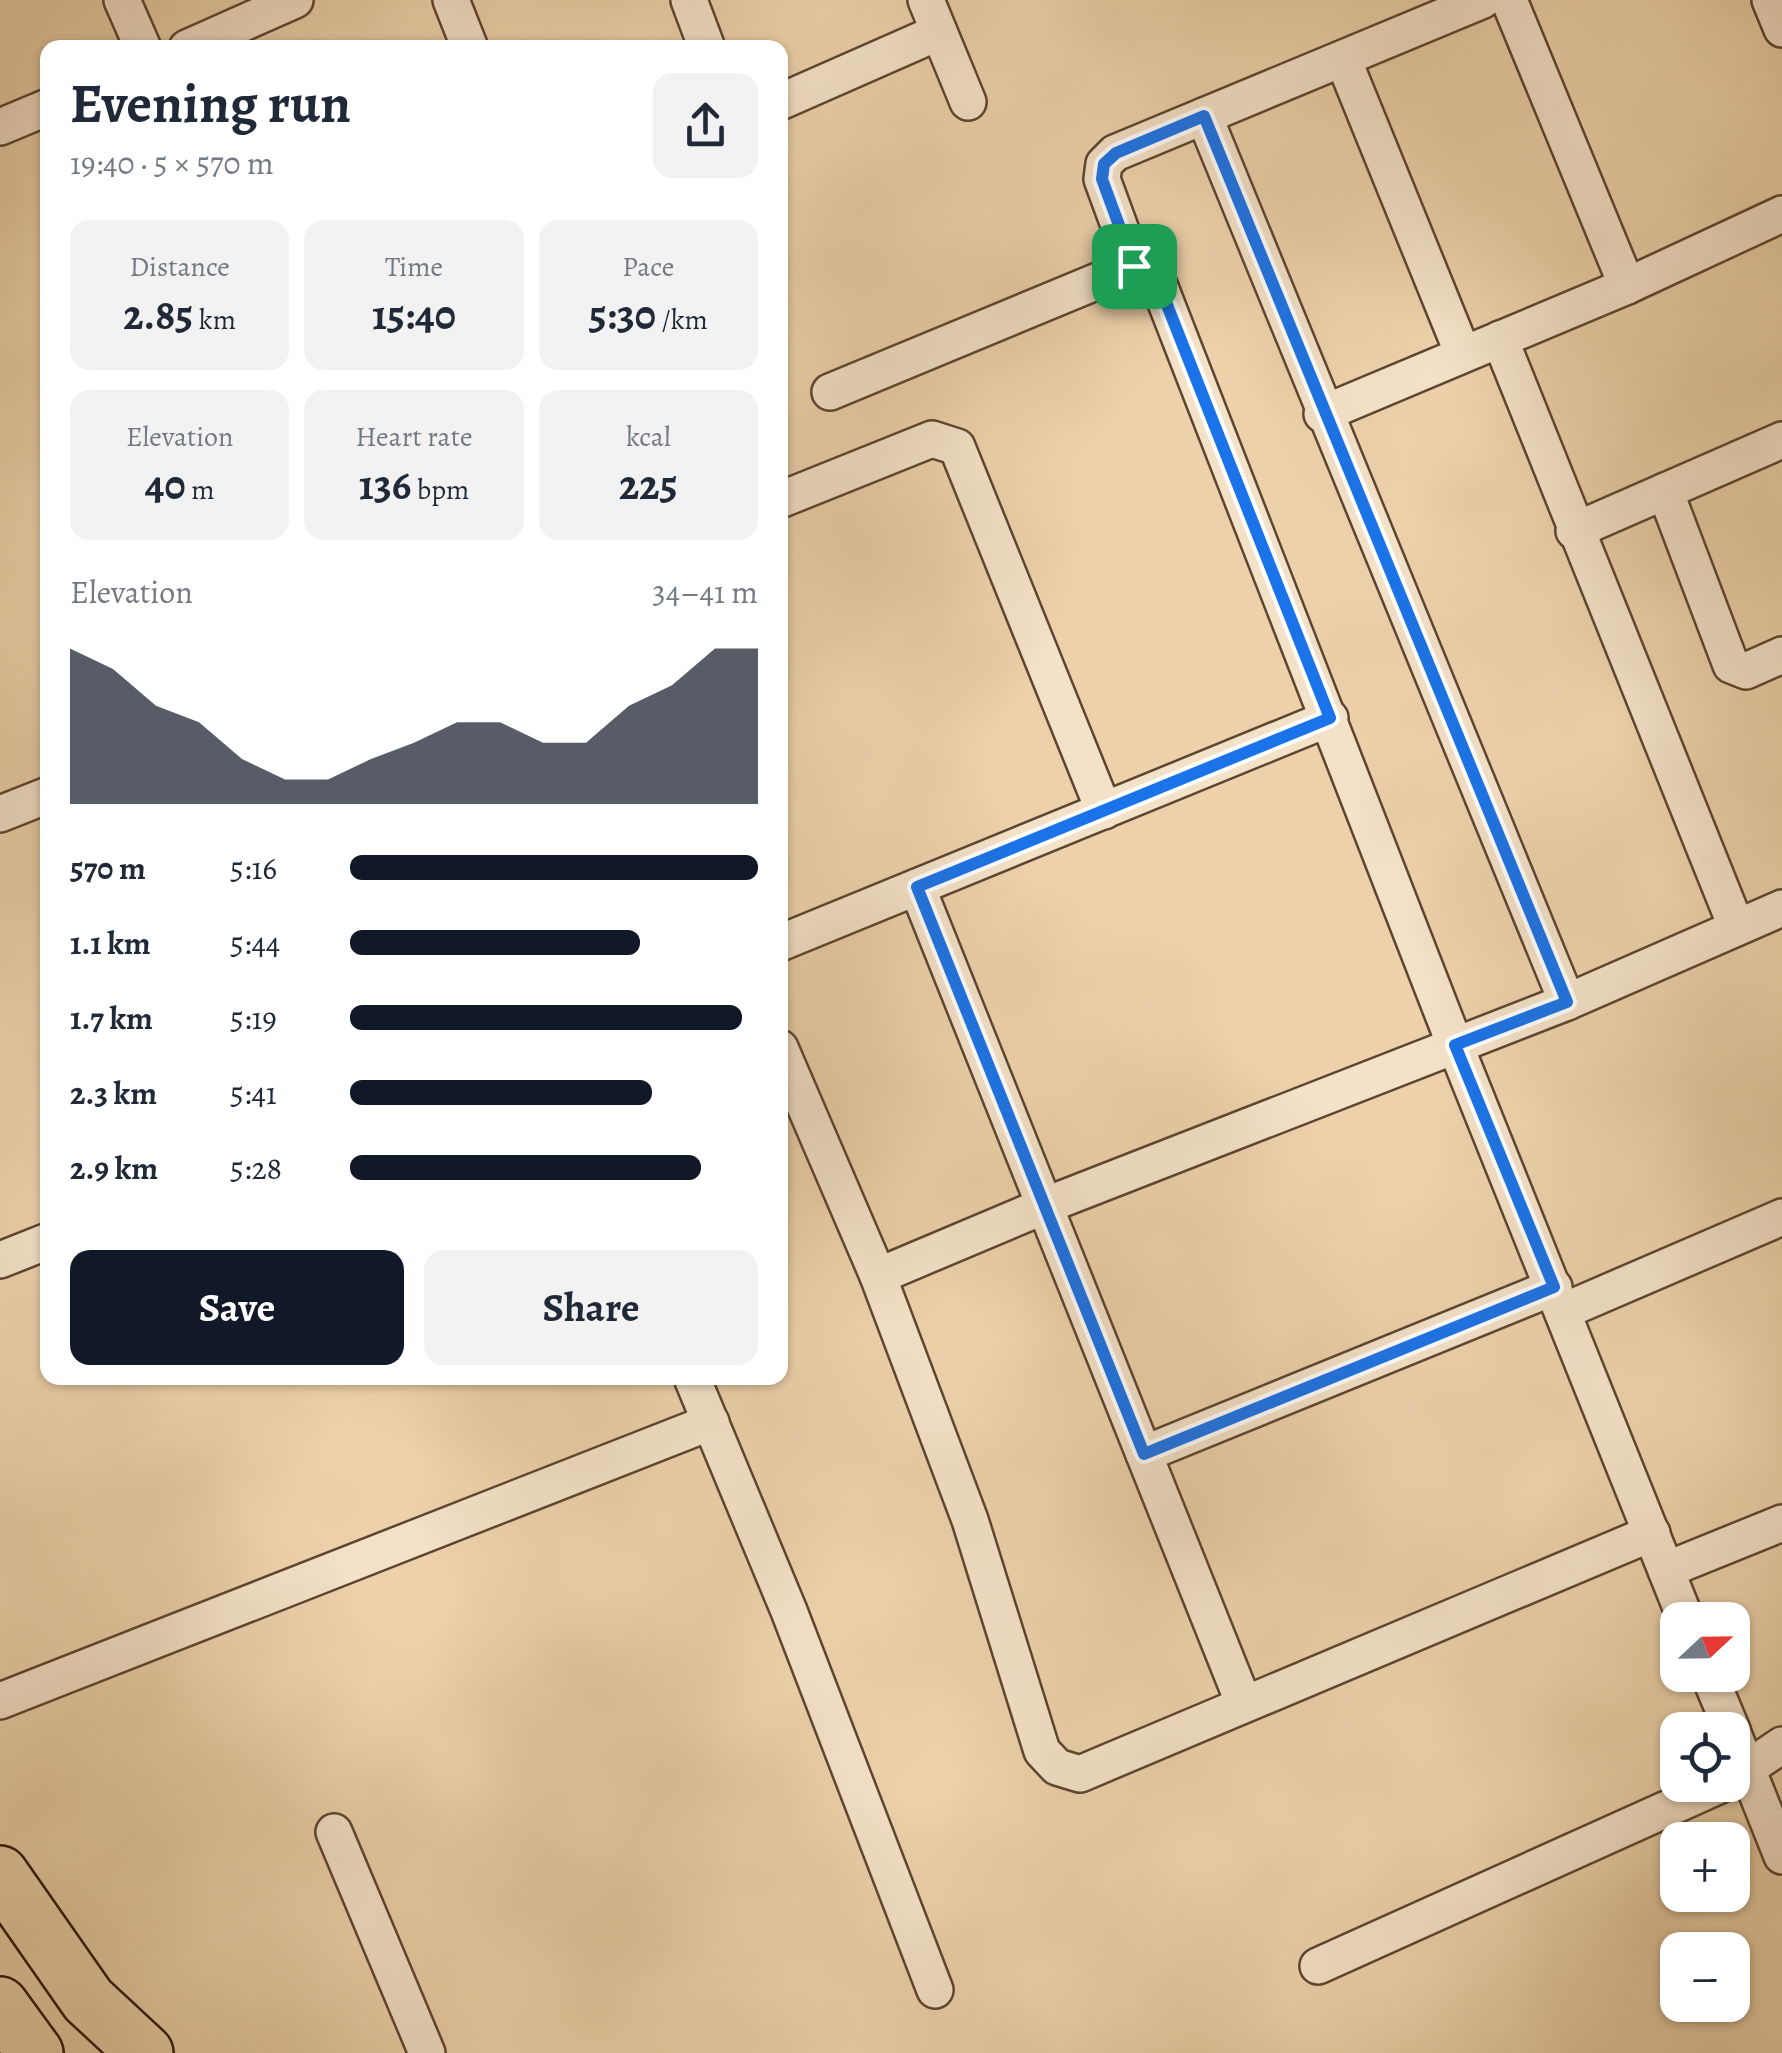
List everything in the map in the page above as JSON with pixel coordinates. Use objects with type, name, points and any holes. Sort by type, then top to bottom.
[{"type":"main road","points":[[0,1874],[88,2000],[145,2053]]},
{"type":"main road","points":[[0,2005],[34,2053]]},
{"type":"street","points":[[122,0],[140,40]]},
{"type":"street","points":[[205,40],[295,0]]},
{"type":"street","points":[[451,0],[467,40]]},
{"type":"street","points":[[689,0],[704,40]]},
{"type":"street","points":[[1134,266],[1102,179],[1104,164],[1116,153],[1484,0]]},
{"type":"street","points":[[1509,0],[1627,286]]},
{"type":"street","points":[[1770,0],[1782,29]]},
{"type":"street","points":[[788,97],[932,16],[968,102]]},
{"type":"street","points":[[1342,58],[1463,354]]},
{"type":"street","points":[[0,127],[40,110]]},
{"type":"street","points":[[1204,116],[1322,414],[1567,1002]]},
{"type":"street","points":[[1322,414],[1627,286],[1782,214]]},
{"type":"street","points":[[830,392],[1134,266],[1145,265],[1156,277],[1455,1045],[1679,1602]]},
{"type":"street","points":[[1500,339],[1736,926]]},
{"type":"street","points":[[788,497],[932,439],[957,446],[1104,811]]},
{"type":"street","points":[[1574,531],[1782,440]]},
{"type":"street","points":[[1665,491],[1731,665],[1746,671],[1782,655]]},
{"type":"street","points":[[788,940],[1330,718]]},
{"type":"street","points":[[0,814],[40,798]]},
{"type":"street","points":[[917,887],[1244,1704]]},
{"type":"street","points":[[878,1276],[1044,1206],[1567,1002],[1782,908]]},
{"type":"street","points":[[788,1067],[878,1276],[970,1520],[1042,1752],[1058,1766],[1080,1774],[1652,1534]]},
{"type":"street","points":[[1144,1454],[1782,1217]]},
{"type":"street","points":[[0,1260],[40,1244]]},
{"type":"street","points":[[695,1385],[789,1611],[935,1990]]},
{"type":"street","points":[[0,1700],[711,1422]]},
{"type":"street","points":[[1666,1570],[1782,1523]]},
{"type":"street","points":[[1750,1768],[1782,1745]]},
{"type":"street","points":[[1318,1966],[1683,1802]]},
{"type":"street","points":[[1748,1802],[1782,1856]]},
{"type":"street","points":[[334,1832],[427,2053]]},
{"type":"route","points":[[1204,116],[1322,414],[1567,1002],[1455,1045],[1554,1287],[1144,1454],[917,887],[1330,718],[1156,277],[1145,265],[1134,266],[1102,179],[1104,164],[1116,153],[1204,116]]}]
